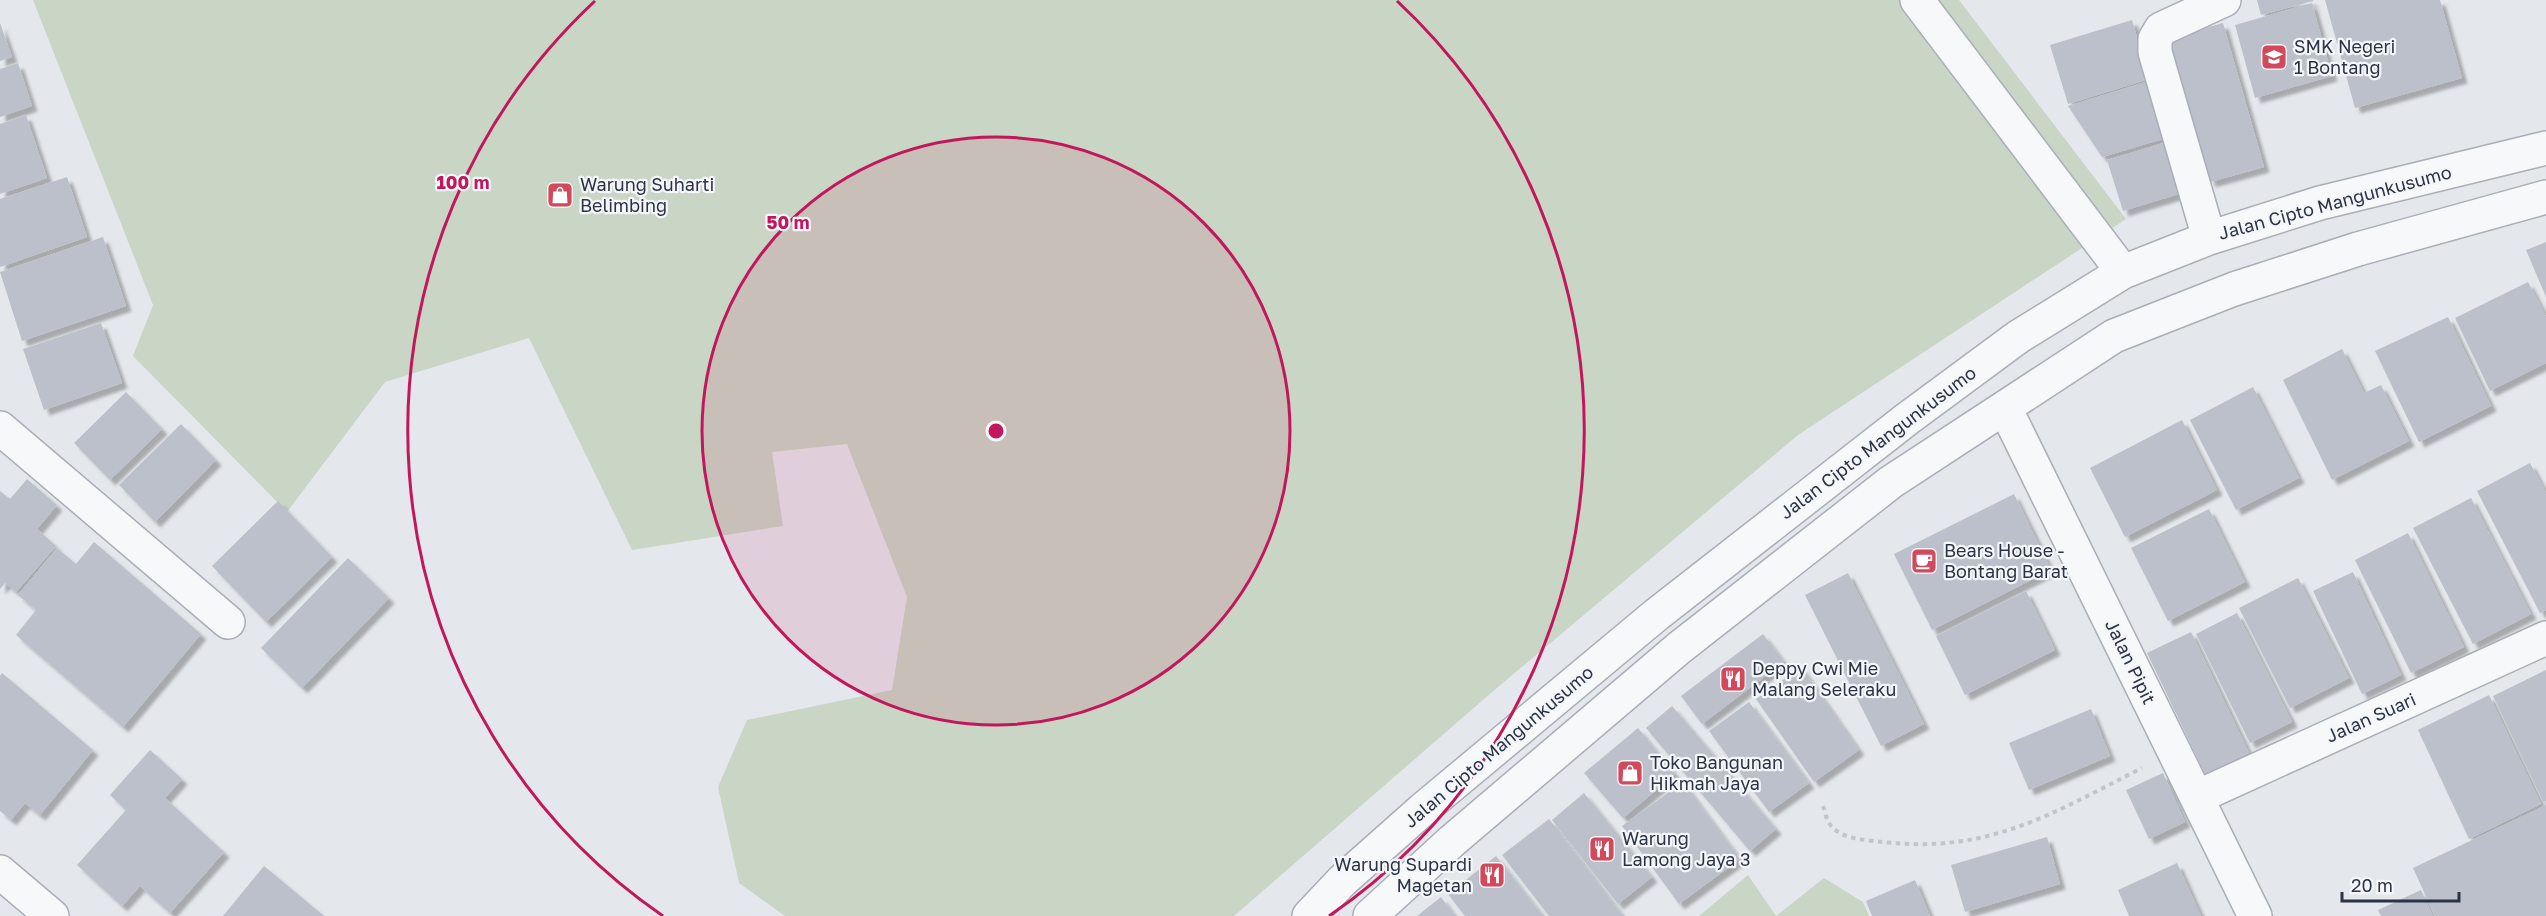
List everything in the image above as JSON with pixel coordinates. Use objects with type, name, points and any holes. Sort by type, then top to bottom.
[{"type":"street","points":[[1917,0],[2123,272]]},
{"type":"street","points":[[2209,238],[2155,52],[2155,39],[2161,29],[2224,0]]},
{"type":"street","name":"Jalan Cipto Mangunkusumo","points":[[1309,916],[1341,881],[1422,810],[1656,615],[1898,426],[2018,338],[2123,272],[2209,238],[2320,203],[2546,148]]},
{"type":"street","points":[[1341,881],[1370,916],[1452,841],[1679,648],[1890,482],[2114,336],[2234,289],[2358,249],[2546,197]]},
{"type":"street","name":"Jalan Pipit","points":[[2005,408],[2255,916]]},
{"type":"street","points":[[0,428],[228,622]]},
{"type":"street","name":"Jalan Suari","points":[[2197,797],[2546,638]]},
{"type":"street","points":[[1422,810],[1452,841]]},
{"type":"street","points":[[0,872],[52,916]]},
{"type":"path","points":[[1823,806],[1829,824],[1839,832],[1856,839],[1908,845],[1936,845],[1978,840],[2028,825],[2174,752]]},
{"type":"green space","points":[[33,0],[1959,0],[2126,219],[1798,435],[1491,693],[1234,916],[785,916],[739,883],[718,787],[747,720],[892,690],[907,597],[847,444],[772,452],[783,526],[632,550],[529,338],[385,382],[287,512],[133,356],[153,305]]},
{"type":"green space","points":[[1748,875],[1776,916],[1699,916]]},
{"type":"green space","points":[[1824,878],[1863,902],[1869,916],[1776,916]]},
{"type":"building","points":[[2257,0],[2313,0],[2313,1],[2261,15]]},
{"type":"building","points":[[2325,0],[2440,0],[2462,78],[2355,108]]},
{"type":"building","points":[[2312,3],[2332,76],[2255,98],[2235,25]]},
{"type":"building","points":[[2132,20],[2149,79],[2068,104],[2050,45]]},
{"type":"building","points":[[0,23],[12,57],[0,61]]},
{"type":"building","points":[[2223,23],[2264,167],[2210,182],[2169,38]]},
{"type":"building","points":[[18,63],[32,106],[0,117],[0,69]]},
{"type":"building","points":[[2149,81],[2166,138],[2102,157],[2068,106]]},
{"type":"building","points":[[26,115],[47,178],[0,194],[0,124]]},
{"type":"building","points":[[2170,141],[2185,192],[2123,211],[2107,160]]},
{"type":"building","points":[[67,177],[87,237],[0,267],[0,199]]},
{"type":"building","points":[[103,237],[126,306],[22,341],[0,272]]},
{"type":"building","points":[[2546,242],[2546,297],[2526,250]]},
{"type":"building","points":[[2528,282],[2546,317],[2546,363],[2490,391],[2455,318]]},
{"type":"building","points":[[2448,317],[2491,406],[2419,442],[2375,351]]},
{"type":"building","points":[[101,323],[122,383],[44,410],[23,349]]},
{"type":"building","points":[[2342,349],[2364,393],[2381,385],[2409,441],[2332,480],[2283,380]]},
{"type":"building","points":[[2253,387],[2299,478],[2236,510],[2190,420]]},
{"type":"building","points":[[126,392],[162,429],[110,480],[74,443]]},
{"type":"building","points":[[2182,420],[2217,490],[2125,537],[2090,468]]},
{"type":"building","points":[[181,424],[216,460],[155,522],[119,485]]},
{"type":"building","points":[[2530,463],[2546,493],[2546,610],[2540,613],[2477,491]]},
{"type":"building","points":[[27,479],[57,505],[37,529],[56,546],[16,592],[5,583],[0,589],[0,491],[10,499]]},
{"type":"building","points":[[2014,494],[2051,570],[1932,630],[1894,554]]},
{"type":"building","points":[[2471,498],[2531,614],[2473,644],[2413,528]]},
{"type":"building","points":[[278,501],[332,557],[266,622],[212,566]]},
{"type":"building","points":[[2209,509],[2245,582],[2168,621],[2131,548]]},
{"type":"building","points":[[2408,533],[2464,647],[2411,673],[2355,560]]},
{"type":"building","points":[[94,542],[201,634],[123,727],[16,635],[36,610],[18,595],[57,548],[76,564]]},
{"type":"building","points":[[348,558],[389,598],[302,688],[261,648]]},
{"type":"building","points":[[2353,572],[2401,675],[2362,694],[2313,591]]},
{"type":"building","points":[[1848,573],[1924,724],[1881,746],[1805,595]]},
{"type":"building","points":[[2298,578],[2349,678],[2290,708],[2239,608]]},
{"type":"building","points":[[2026,591],[2055,650],[1965,695],[1936,636]]},
{"type":"building","points":[[2237,613],[2292,722],[2250,743],[2196,634]]},
{"type":"building","points":[[2191,632],[2249,753],[2205,774],[2147,653]]},
{"type":"building","name":"Deppy Cwi Mie Malang Seleraku","points":[[1763,634],[1784,662],[1702,724],[1681,696]]},
{"type":"building","points":[[1801,667],[1859,750],[1814,782],[1756,699]]},
{"type":"building","points":[[2546,670],[2546,801],[2543,802],[2493,696]]},
{"type":"building","points":[[2,673],[93,750],[40,815],[25,803],[11,820],[0,811],[0,676]]},
{"type":"building","points":[[2489,695],[2541,804],[2469,839],[2418,730]]},
{"type":"building","points":[[1749,702],[1809,783],[1769,812],[1709,731]]},
{"type":"building","points":[[1672,706],[1776,829],[1750,851],[1646,728]]},
{"type":"building","points":[[2091,709],[2110,756],[2029,790],[2009,743]]},
{"type":"building","name":"Toko Bangunan Hikmah Jaya","points":[[1638,728],[1675,774],[1623,818],[1584,773]]},
{"type":"building","points":[[150,750],[182,779],[165,798],[224,852],[170,913],[140,886],[122,906],[77,865],[126,810],[110,795]]},
{"type":"building","points":[[2163,773],[2185,822],[2149,839],[2126,790]]},
{"type":"building","points":[[1683,782],[1740,859],[1679,904],[1622,826]]},
{"type":"building","name":"Warung Lamong Jaya 3","points":[[1584,793],[1652,877],[1618,904],[1552,820]]},
{"type":"building","points":[[2546,805],[2546,916],[2435,916],[2413,868]]},
{"type":"building","points":[[1549,819],[1623,916],[1549,916],[1502,855]]},
{"type":"building","points":[[2047,837],[2060,884],[1965,912],[1951,865]]},
{"type":"building","name":"Warung Supardi Magetan","points":[[1496,856],[1543,916],[1465,916],[1448,894]]},
{"type":"building","points":[[2177,863],[2201,916],[2129,916],[2118,890]]},
{"type":"building","points":[[264,866],[324,916],[223,916]]},
{"type":"building","points":[[1915,880],[1930,916],[1872,916],[1866,901]]},
{"type":"building","points":[[2421,890],[2433,916],[2381,916],[2378,910]]},
{"type":"building","points":[[1441,897],[1455,916],[1417,916]]},
{"type":"place","name":"SMK Negeri 1 Bontang","points":[[2274,57]]},
{"type":"place","name":"Warung Suharti Belimbing","points":[[560,195]]},
{"type":"place","name":"Bears House - Bontang Barat","points":[[1924,561]]},
{"type":"place","name":"Deppy Cwi Mie Malang Seleraku","points":[[1733,679]]},
{"type":"place","name":"Toko Bangunan Hikmah Jaya","points":[[1630,773]]},
{"type":"place","name":"Warung Lamong Jaya 3","points":[[1602,849]]},
{"type":"place","name":"Warung Supardi Magetan","points":[[1492,875]]}]
